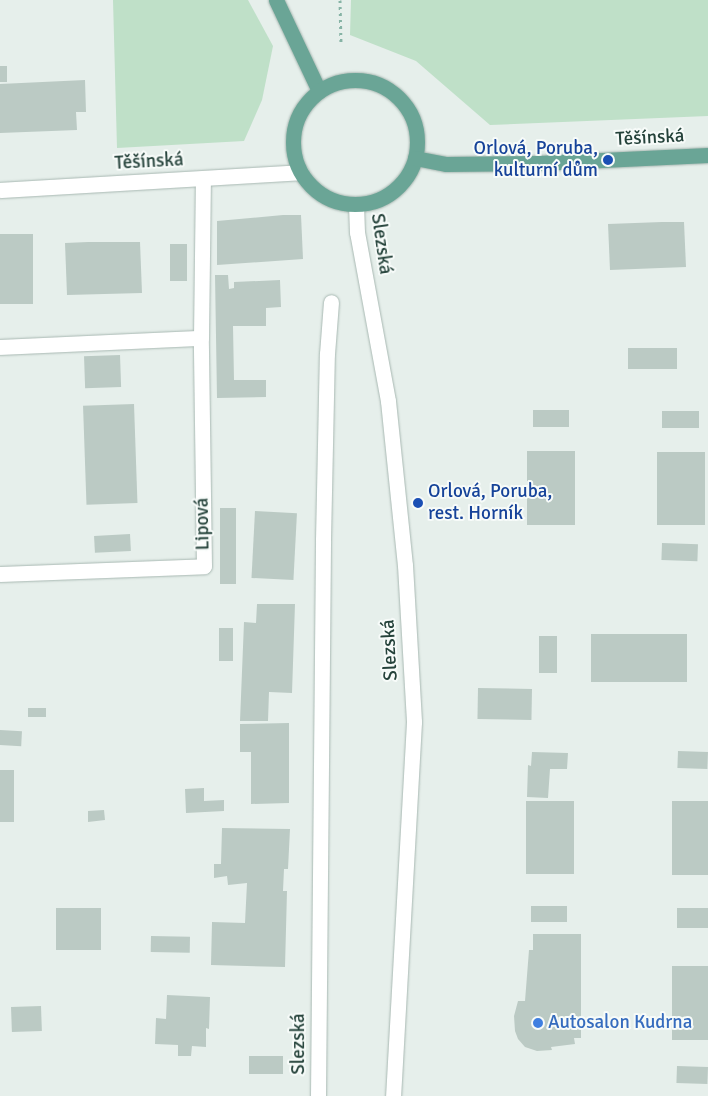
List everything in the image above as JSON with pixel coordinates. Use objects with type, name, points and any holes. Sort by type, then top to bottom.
[{"type":"main road","points":[[276,0],[320,91]]},
{"type":"main road","points":[[355,80],[374,82],[391,91],[405,104],[414,121],[418,140],[415,158],[407,177],[393,191],[376,201],[356,204],[339,203],[324,196],[310,186],[300,172],[294,155],[293,137],[297,119],[306,103],[320,91],[336,82],[355,80]]},
{"type":"main road","name":"Těšínská","points":[[415,158],[446,164],[539,163],[708,155]]},
{"type":"street","name":"Těšínská","points":[[0,190],[300,172]]},
{"type":"street","name":"Lipová","points":[[0,574],[204,566],[201,338],[203,179]]},
{"type":"street","name":"Slezská","points":[[356,204],[356,232],[388,401],[405,565],[414,722],[392,1096]]},
{"type":"street","name":"Slezská","points":[[318,1096],[324,530],[327,354],[331,302]]},
{"type":"street","points":[[0,347],[201,338]]},
{"type":"path","points":[[340,0],[341,43]]},
{"type":"green space","points":[[113,0],[248,0],[273,46],[262,100],[244,141],[117,148]]},
{"type":"green space","points":[[351,0],[708,0],[708,116],[490,125],[416,61],[350,35]]},
{"type":"building","points":[[0,66],[7,66],[7,82],[0,82]]},
{"type":"building","points":[[85,80],[86,112],[76,112],[77,130],[0,133],[0,84]]},
{"type":"building","points":[[301,215],[303,259],[217,265],[217,221]]},
{"type":"building","points":[[684,222],[686,267],[610,270],[608,224]]},
{"type":"building","points":[[0,234],[33,234],[33,304],[0,304]]},
{"type":"building","points":[[140,242],[142,293],[67,295],[65,243]]},
{"type":"building","points":[[170,244],[187,244],[187,281],[170,281]]},
{"type":"building","points":[[215,275],[228,275],[229,289],[234,288],[234,282],[280,280],[281,307],[266,308],[266,326],[233,326],[234,380],[266,380],[266,397],[217,398]]},
{"type":"building","points":[[628,348],[677,348],[677,369],[628,369]]},
{"type":"building","points":[[120,355],[121,387],[85,388],[84,356]]},
{"type":"building","points":[[134,404],[137,503],[86,505],[83,406]]},
{"type":"building","points":[[533,410],[569,410],[569,427],[533,427]]},
{"type":"building","points":[[662,411],[699,411],[699,428],[662,428]]},
{"type":"building","points":[[527,451],[575,451],[575,525],[527,525]]},
{"type":"building","points":[[657,452],[705,452],[705,525],[657,525]]},
{"type":"building","points":[[220,508],[236,508],[236,584],[220,584]]},
{"type":"building","points":[[255,511],[297,513],[293,580],[251,578]]},
{"type":"building","points":[[130,534],[131,551],[95,553],[94,536]]},
{"type":"building","points":[[662,543],[698,544],[697,561],[661,560]]},
{"type":"building","points":[[257,604],[295,604],[292,693],[269,692],[268,721],[240,721],[244,622],[256,623]]},
{"type":"building","points":[[219,628],[233,628],[233,661],[219,661]]},
{"type":"building","points":[[591,634],[687,634],[687,682],[591,682]]},
{"type":"building","points":[[539,636],[557,636],[557,673],[539,673]]},
{"type":"building","points":[[478,688],[532,689],[531,720],[477,719]]},
{"type":"building","points":[[28,708],[46,708],[46,717],[28,717]]},
{"type":"building","points":[[289,723],[289,803],[251,804],[251,752],[240,752],[240,724]]},
{"type":"building","points":[[0,730],[22,731],[21,746],[0,745]]},
{"type":"building","points":[[678,751],[708,752],[707,769],[677,768]]},
{"type":"building","points":[[532,752],[568,753],[567,769],[550,769],[548,798],[527,797],[528,765],[531,766]]},
{"type":"building","points":[[0,770],[14,770],[14,822],[0,822]]},
{"type":"building","points":[[204,788],[204,801],[224,800],[224,811],[186,813],[185,789]]},
{"type":"building","points":[[526,801],[574,801],[574,874],[526,874]]},
{"type":"building","points":[[672,801],[708,801],[708,875],[672,875]]},
{"type":"building","points":[[104,810],[105,820],[88,822],[88,811]]},
{"type":"building","points":[[222,828],[290,829],[288,869],[284,869],[283,891],[287,891],[285,967],[211,965],[212,922],[245,923],[247,883],[228,885],[227,876],[214,878],[214,864],[221,864]]},
{"type":"building","points":[[531,906],[567,906],[567,922],[531,922]]},
{"type":"building","points":[[56,908],[101,908],[101,950],[56,950]]},
{"type":"building","points":[[677,908],[708,908],[708,928],[677,928]]},
{"type":"building","points":[[533,934],[581,934],[581,1038],[574,1038],[575,1044],[551,1047],[552,1050],[537,1051],[525,1047],[518,1039],[515,1031],[514,1016],[518,1001],[525,1001],[529,950],[533,950]]},
{"type":"building","points":[[151,936],[190,937],[190,953],[151,952]]},
{"type":"building","points":[[672,966],[708,966],[708,1040],[672,1040]]},
{"type":"building","points":[[167,995],[210,997],[209,1029],[206,1028],[206,1047],[192,1046],[191,1056],[178,1056],[178,1045],[155,1044],[156,1018],[166,1019]]},
{"type":"building","points":[[41,1006],[42,1031],[12,1032],[11,1007]]},
{"type":"building","points":[[249,1056],[283,1056],[283,1074],[249,1074]]},
{"type":"building","points":[[677,1066],[708,1067],[707,1084],[676,1083]]},
{"type":"place","name":"Orlová, Poruba, kulturní dům","points":[[608,160]]},
{"type":"place","name":"Orlová, Poruba, rest. Horník","points":[[418,503]]},
{"type":"place","name":"Autosalon Kudrna","points":[[538,1023]]}]
